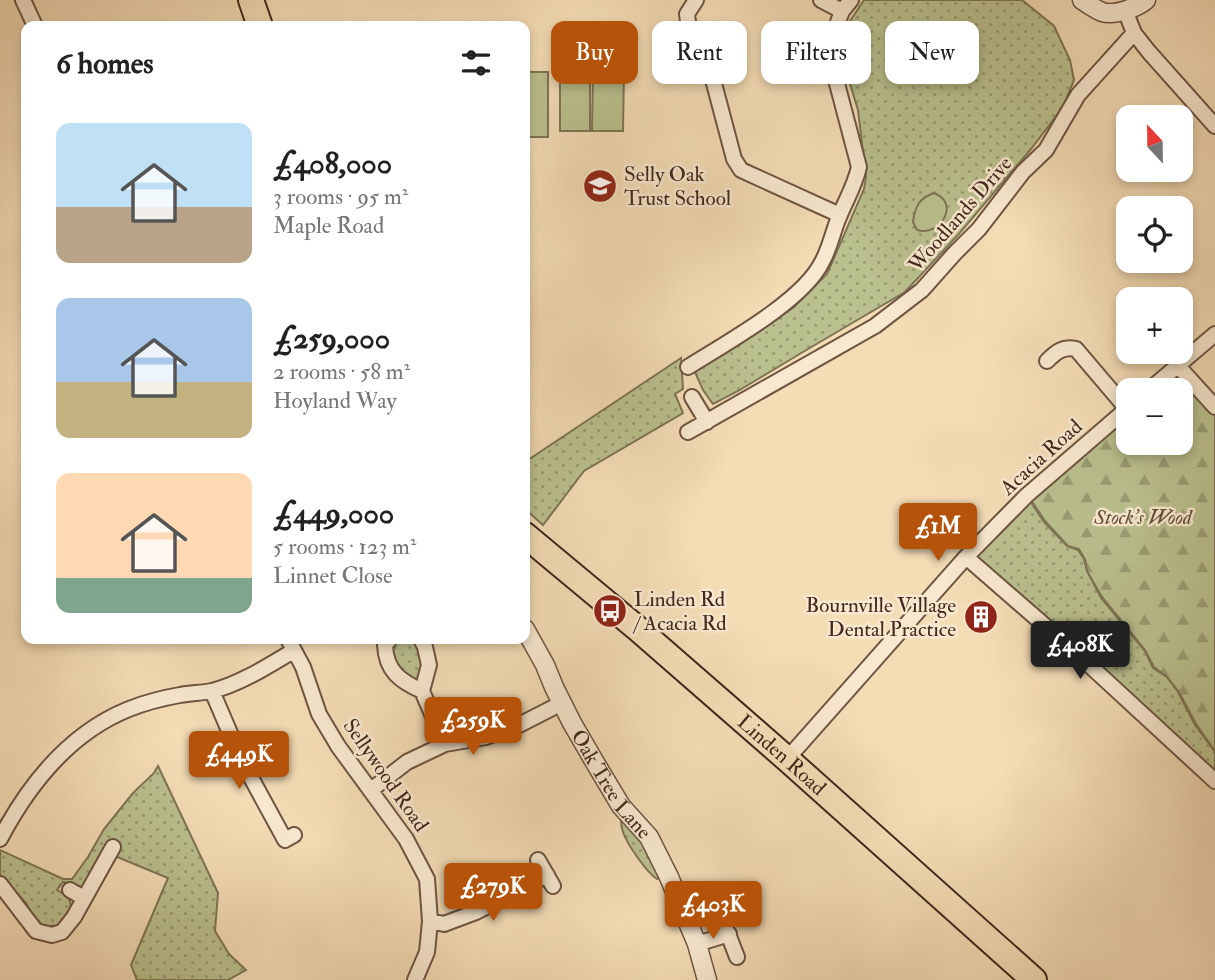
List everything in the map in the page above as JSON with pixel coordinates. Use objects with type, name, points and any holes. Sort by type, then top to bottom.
[{"type":"highway","points":[[251,0],[258,21]]},
{"type":"highway","name":"Linden Road","points":[[530,540],[638,629],[787,759],[1034,980]]},
{"type":"street","points":[[23,0],[33,21]]},
{"type":"street","points":[[696,0],[687,14],[690,38],[707,57],[731,151],[741,170],[840,215]]},
{"type":"street","points":[[688,367],[801,291],[822,263],[855,182],[859,167],[835,76],[832,53],[834,33],[847,6],[821,0]]},
{"type":"street","points":[[1082,0],[1106,13],[1125,10],[1146,0]]},
{"type":"street","points":[[1125,10],[1134,33],[1215,126]]},
{"type":"street","name":"Woodlands Drive","points":[[688,432],[875,326],[922,290],[979,229],[1023,172],[1046,150],[1078,95],[1134,33]]},
{"type":"street","points":[[1164,378],[1215,334]]},
{"type":"street","points":[[1047,362],[1062,349],[1076,349],[1116,394]]},
{"type":"street","points":[[1178,366],[1215,407]]},
{"type":"street","points":[[692,397],[707,422]]},
{"type":"street","name":"Acacia Road","points":[[787,759],[966,557],[1026,496],[1116,418]]},
{"type":"street","points":[[966,557],[1215,781]]},
{"type":"street","name":"Oak Tree Lane","points":[[530,638],[572,723],[621,806],[649,837],[697,943],[707,980]]},
{"type":"street","points":[[386,644],[385,652],[397,677],[422,691]]},
{"type":"street","points":[[424,644],[429,664],[422,691],[445,744]]},
{"type":"street","points":[[0,839],[15,810],[47,768],[78,738],[96,725],[130,709],[178,695],[212,691],[238,681],[269,666],[290,645]]},
{"type":"street","name":"Sellywood Road","points":[[290,645],[303,667],[319,714],[338,746],[406,839],[427,879],[430,921],[427,952],[415,980]]},
{"type":"street","points":[[212,691],[242,761],[285,839]]},
{"type":"street","points":[[370,790],[407,761],[445,744],[486,737],[519,725],[562,703]]},
{"type":"street","points":[[0,884],[36,931],[52,935],[62,932],[74,917],[113,847]]},
{"type":"street","points":[[430,921],[444,924],[550,880],[538,860]]},
{"type":"street","points":[[70,890],[84,898]]},
{"type":"street","points":[[720,913],[737,957]]},
{"type":"street","points":[[697,943],[729,934]]},
{"type":"green space","points":[[864,0],[1022,0],[1054,26],[1070,60],[1074,80],[1063,107],[1031,149],[905,292],[713,404],[695,372],[701,363],[793,308],[827,274],[864,189],[866,177],[858,110],[850,84],[871,84],[871,21],[850,21]]},
{"type":"green space","points":[[530,72],[548,72],[548,137],[530,137]]},
{"type":"green space","points":[[560,84],[590,84],[590,131],[560,131]]},
{"type":"green space","points":[[593,84],[624,84],[623,131],[592,131]]},
{"type":"green space","points":[[934,193],[946,204],[944,218],[933,229],[917,230],[913,222],[917,208],[921,200]]},
{"type":"green space","points":[[681,358],[683,389],[675,394],[683,413],[584,471],[543,525],[530,513],[530,459]]},
{"type":"green space","name":"Stock's Wood","points":[[1178,372],[1183,378],[1171,378]]},
{"type":"green space","name":"Stock's Wood","points":[[1193,389],[1215,413],[1215,751],[1196,724],[1179,692],[1167,677],[1154,667],[1145,650],[1102,597],[1087,571],[1085,559],[1079,549],[1068,546],[1045,521],[1029,497],[1116,424],[1116,455],[1193,455]]},
{"type":"green space","points":[[1028,498],[1044,522],[1067,546],[1078,550],[1101,598],[1145,651],[1153,668],[1167,677],[1178,692],[1195,725],[1215,752],[1215,780],[975,554]]},
{"type":"green space","points":[[390,644],[420,644],[425,654],[420,685],[397,671]]},
{"type":"green space","points":[[158,766],[218,893],[215,931],[229,954],[246,970],[228,980],[137,980],[131,965],[168,878],[110,854],[85,888],[63,882],[57,890],[69,897],[71,907],[59,925],[44,927],[0,875],[0,850],[63,879],[72,879],[104,829]]},
{"type":"green space","points":[[622,809],[667,876],[657,879],[633,851],[622,829]]},
{"type":"place","name":"Selly Oak Trust School","points":[[600,186]]},
{"type":"place","name":"Linden Rd / Acacia Rd","points":[[610,611]]},
{"type":"place","name":"Bournville Village Dental Practice","points":[[981,617]]}]
